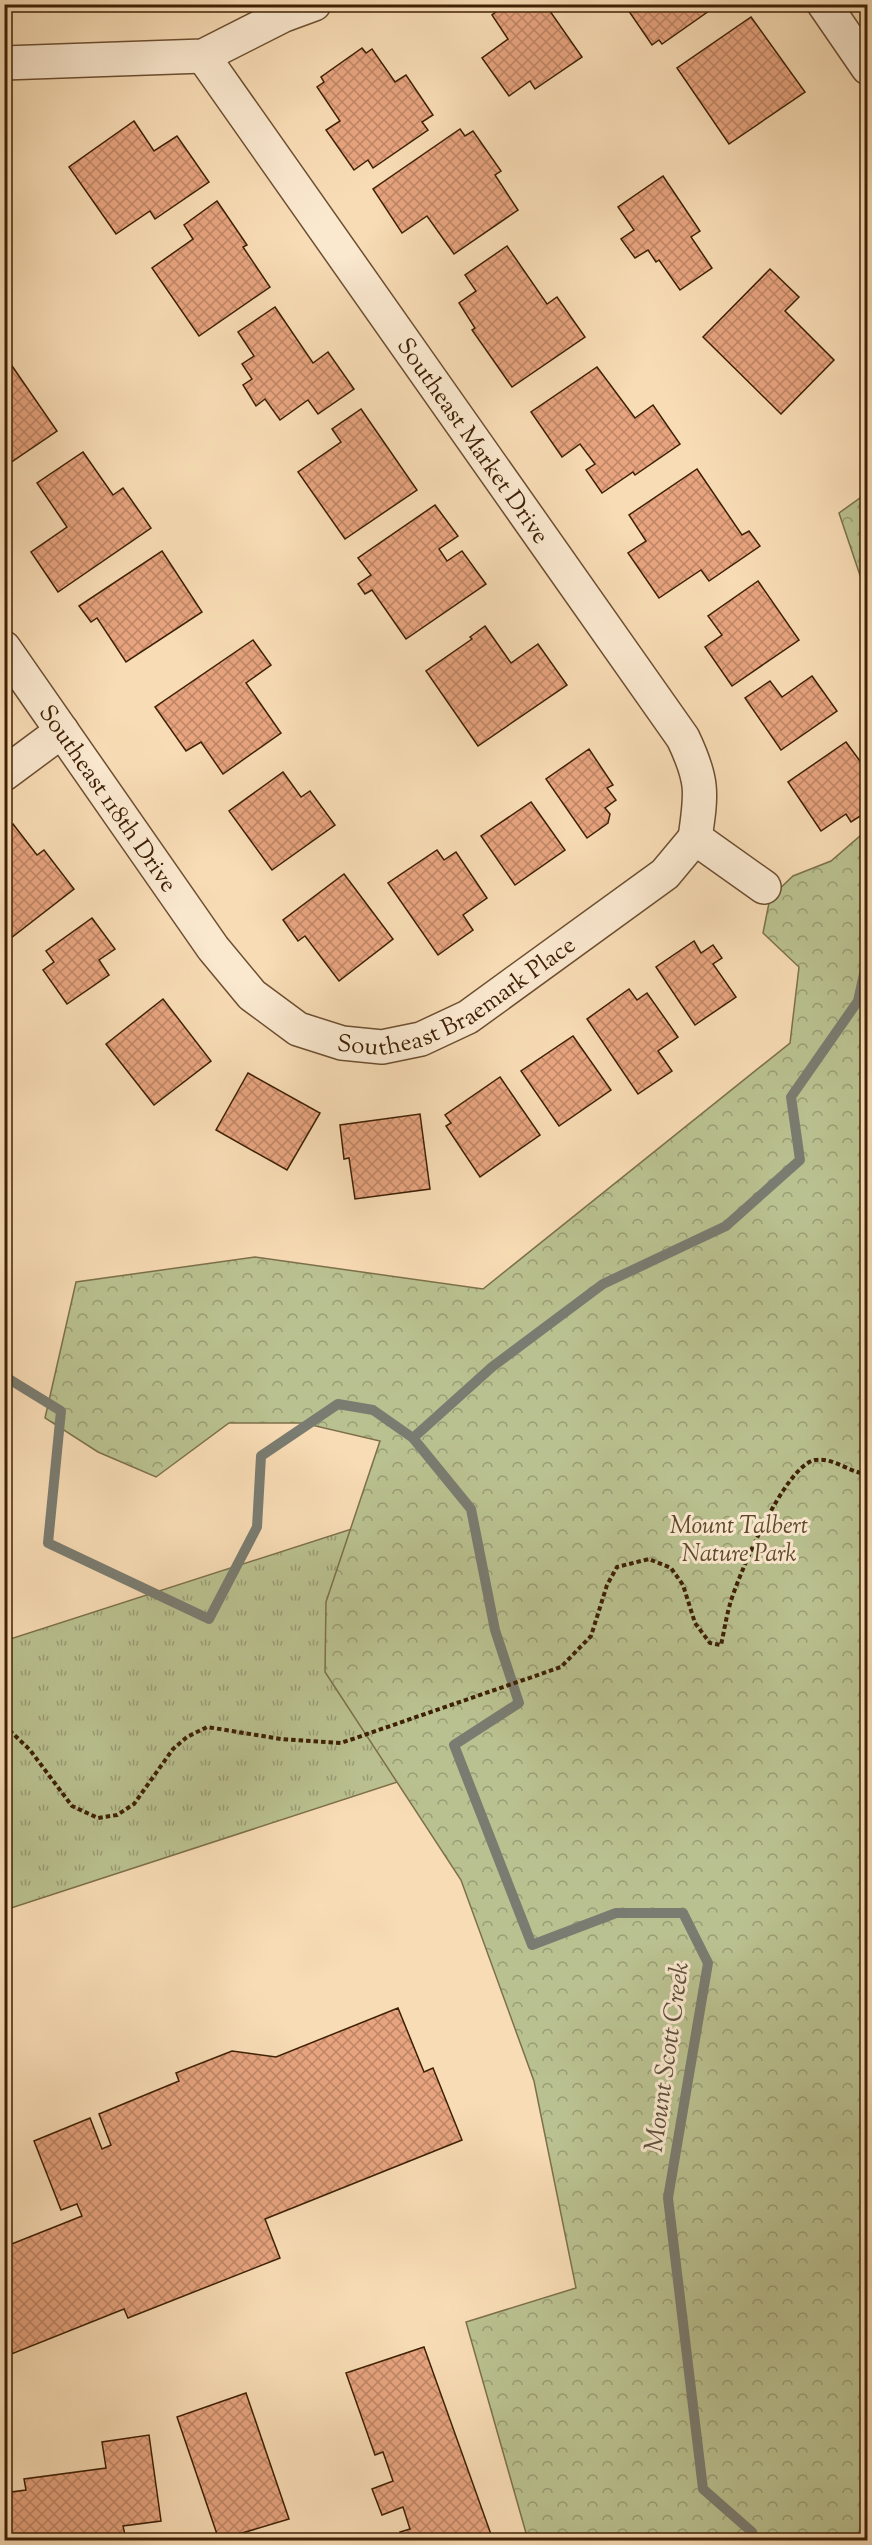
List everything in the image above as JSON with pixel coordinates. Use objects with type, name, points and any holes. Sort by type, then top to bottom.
[{"type":"street","points":[[4,63],[203,56],[284,15],[314,4]]},
{"type":"street","points":[[824,4],[867,68]]},
{"type":"street","name":"Southeast Market Drive","points":[[203,56],[683,738],[698,771],[700,802],[695,838]]},
{"type":"street","name":"Southeast 118th Drive","points":[[4,648],[213,948]]},
{"type":"street","points":[[4,774],[62,731]]},
{"type":"street","points":[[695,838],[765,888]]},
{"type":"street","name":"Southeast Braemark Place","points":[[213,948],[252,995],[298,1029],[342,1043],[382,1047],[421,1039],[468,1017],[665,874],[695,838]]},
{"type":"path","points":[[4,1725],[30,1750],[72,1806],[98,1818],[117,1815],[134,1804],[173,1749],[187,1737],[207,1727],[281,1739],[341,1743],[561,1667],[591,1636],[607,1586],[617,1566],[649,1558],[671,1568],[683,1585],[695,1623],[711,1643],[721,1645],[730,1603],[753,1547],[779,1495],[800,1467],[814,1460],[832,1461],[856,1473],[867,1474]]},
{"type":"green space","points":[[867,493],[867,596],[839,513]]},
{"type":"green space","points":[[867,830],[867,2540],[528,2540],[466,2322],[576,2288],[534,2081],[461,1880],[325,1672],[326,1602],[380,1441],[303,1423],[229,1423],[156,1477],[98,1452],[45,1418],[76,1282],[255,1257],[483,1289],[790,1043],[799,967],[763,933],[770,898],[793,876],[831,861]]},
{"type":"green space","name":"Mount Talbert Nature Park","points":[[867,1363],[756,1665],[5,1910],[4,1641]]},
{"type":"building","points":[[506,4],[545,4],[582,57],[535,89],[530,81],[509,96],[482,58],[508,39],[492,15]]},
{"type":"building","points":[[624,4],[715,4],[716,6],[662,44],[659,40],[652,45]]},
{"type":"building","points":[[751,17],[805,92],[729,144],[677,68]]},
{"type":"building","points":[[362,48],[366,53],[372,49],[395,82],[406,75],[433,115],[422,122],[428,130],[373,168],[368,160],[354,170],[326,130],[340,121],[317,87],[324,82],[321,77]]},
{"type":"building","points":[[134,121],[154,151],[177,136],[209,182],[155,219],[150,211],[116,234],[69,167]]},
{"type":"building","points":[[460,129],[465,136],[473,131],[501,171],[495,175],[518,210],[454,254],[427,216],[402,233],[373,189]]},
{"type":"building","points":[[663,176],[700,231],[691,237],[712,268],[680,290],[659,260],[656,262],[648,250],[635,258],[621,239],[634,230],[618,207]]},
{"type":"building","points":[[217,201],[247,245],[243,247],[270,287],[199,336],[152,268],[193,239],[184,225]]},
{"type":"building","points":[[507,246],[547,304],[557,297],[585,337],[512,387],[472,330],[475,328],[459,303],[476,291],[465,275]]},
{"type":"building","points":[[770,269],[799,297],[785,311],[834,360],[781,414],[703,337]]},
{"type":"building","points":[[275,307],[313,363],[328,352],[354,389],[318,414],[308,400],[280,420],[265,399],[256,406],[243,385],[252,379],[242,364],[254,356],[238,332]]},
{"type":"building","points":[[10,363],[57,431],[4,467],[4,367]]},
{"type":"building","points":[[597,367],[635,418],[653,405],[680,444],[635,475],[633,472],[602,493],[586,470],[595,464],[580,444],[562,457],[531,412]]},
{"type":"building","points":[[361,409],[417,490],[345,539],[298,472],[341,442],[332,429]]},
{"type":"building","points":[[83,452],[113,495],[123,488],[151,528],[58,592],[31,552],[67,527],[37,483]]},
{"type":"building","points":[[697,469],[742,535],[749,531],[760,546],[709,581],[701,570],[659,598],[628,553],[646,541],[629,515]]},
{"type":"building","points":[[435,505],[458,536],[439,549],[447,561],[462,551],[486,584],[406,639],[372,590],[365,594],[358,584],[371,575],[358,558]]},
{"type":"building","points":[[162,551],[202,612],[126,662],[97,618],[91,622],[79,606]]},
{"type":"building","points":[[758,581],[799,640],[732,686],[705,647],[722,635],[708,616]]},
{"type":"building","points":[[485,626],[511,663],[538,644],[567,685],[478,746],[426,671],[472,639],[470,637]]},
{"type":"building","points":[[253,640],[271,665],[246,683],[281,733],[223,774],[201,742],[186,751],[155,707]]},
{"type":"building","points":[[812,676],[837,711],[781,750],[745,698],[770,681],[782,697]]},
{"type":"building","points":[[846,742],[868,772],[868,811],[851,822],[846,814],[821,831],[788,782]]},
{"type":"building","points":[[589,749],[613,785],[607,788],[616,800],[605,808],[610,814],[608,823],[587,838],[546,779]]},
{"type":"building","points":[[283,772],[301,797],[310,791],[335,825],[272,870],[229,811]]},
{"type":"building","points":[[531,802],[565,850],[515,885],[481,836]]},
{"type":"building","points":[[13,824],[37,855],[44,850],[74,889],[11,938],[4,930],[4,831]]},
{"type":"building","points":[[437,850],[444,860],[456,852],[487,898],[463,915],[473,930],[438,955],[388,883]]},
{"type":"building","points":[[344,874],[393,939],[339,981],[305,936],[298,941],[283,920]]},
{"type":"building","points":[[92,918],[115,949],[99,960],[109,975],[67,1004],[43,970],[54,962],[46,951]]},
{"type":"building","points":[[694,941],[701,953],[713,945],[722,958],[713,964],[736,997],[695,1025],[656,967]]},
{"type":"building","points":[[629,989],[637,1000],[647,993],[678,1037],[658,1051],[672,1071],[638,1094],[587,1019]]},
{"type":"building","points":[[163,999],[211,1061],[154,1105],[106,1044]]},
{"type":"building","points":[[573,1036],[611,1090],[559,1126],[521,1071]]},
{"type":"building","points":[[248,1073],[320,1113],[287,1170],[216,1130]]},
{"type":"building","points":[[500,1077],[540,1135],[480,1177],[446,1126],[451,1123],[445,1115]]},
{"type":"building","points":[[420,1114],[430,1189],[355,1199],[349,1158],[344,1159],[340,1125]]},
{"type":"building","points":[[398,2008],[424,2072],[433,2068],[462,2140],[265,2219],[280,2258],[128,2318],[124,2309],[4,2357],[4,2247],[82,2216],[77,2204],[61,2210],[34,2141],[90,2118],[102,2149],[111,2145],[99,2114],[179,2081],[176,2073],[232,2051],[276,2057]]},
{"type":"building","points":[[424,2347],[493,2540],[403,2540],[400,2532],[410,2529],[403,2507],[382,2515],[372,2489],[393,2481],[383,2452],[375,2455],[346,2373]]},
{"type":"building","points":[[246,2393],[289,2519],[219,2540],[177,2417]]},
{"type":"building","points":[[149,2435],[161,2521],[123,2526],[125,2535],[87,2540],[4,2540],[4,2493],[26,2490],[24,2479],[106,2468],[102,2442]]},
{"type":"waterway","points":[[413,1438],[492,1367],[603,1284],[726,1226],[800,1160],[791,1097],[858,1001],[868,956]]},
{"type":"waterway","name":"Mount Scott Creek","points":[[4,1376],[61,1411],[48,1543],[209,1619],[257,1527],[261,1456],[338,1404],[373,1410],[413,1438],[471,1509],[495,1630],[519,1703],[454,1745],[532,1945],[616,1913],[683,1913],[708,1963],[668,2198],[703,2489],[752,2532],[747,2540]]}]
